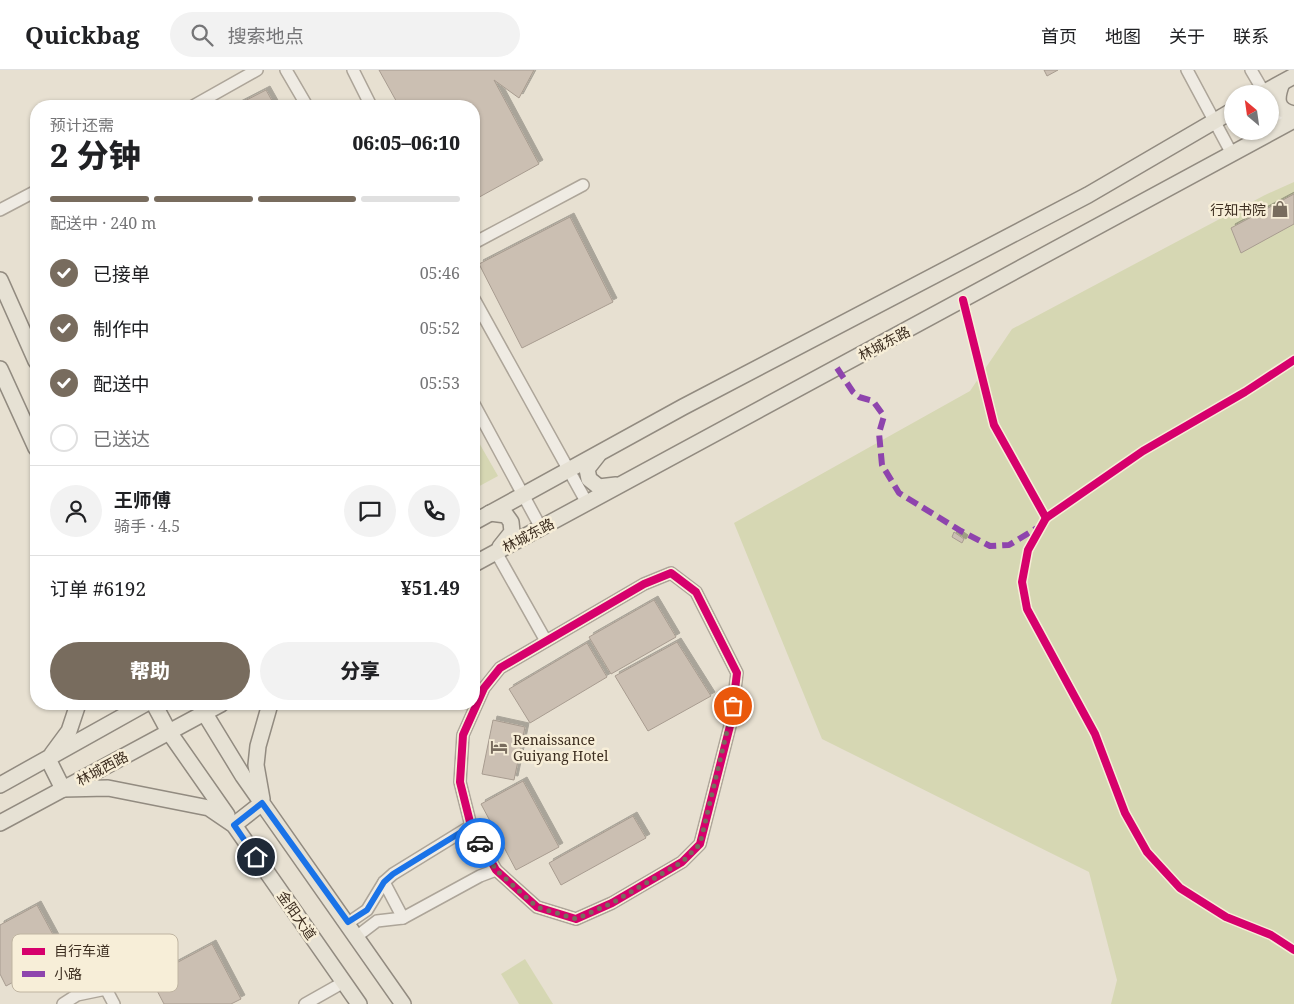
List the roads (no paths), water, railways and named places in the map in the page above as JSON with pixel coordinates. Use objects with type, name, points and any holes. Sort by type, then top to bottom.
[{"type":"main road","points":[[1288,80],[1276,97],[1279,106],[1286,112],[1294,114]]},
{"type":"main road","points":[[480,519],[692,402],[1088,195],[1224,115]]},
{"type":"main road","name":"林城东路","points":[[480,561],[1288,123]]},
{"type":"main road","points":[[0,280],[30,348]]},
{"type":"main road","points":[[0,368],[30,435]]},
{"type":"main road","points":[[600,452],[588,466],[589,479],[599,487],[623,484]]},
{"type":"main road","points":[[490,513],[506,515],[513,527],[510,535],[496,552]]},
{"type":"main road","points":[[48,759],[69,731],[76,710]]},
{"type":"main road","points":[[0,785],[134,710]]},
{"type":"main road","points":[[157,710],[169,732],[234,825],[262,803]]},
{"type":"main road","name":"林城西路","points":[[0,823],[169,732],[198,710]]},
{"type":"main road","points":[[202,710],[262,803],[348,922],[356,937],[403,1004]]},
{"type":"main road","points":[[262,803],[256,765],[258,746],[268,710]]},
{"type":"main road","points":[[48,759],[63,789]]},
{"type":"main road","name":"金阳大道","points":[[63,789],[108,788],[209,808],[234,825],[360,1004]]},
{"type":"street","points":[[203,100],[257,70]]},
{"type":"street","points":[[286,70],[304,100]]},
{"type":"street","points":[[353,70],[367,100]]},
{"type":"street","points":[[1187,70],[1232,154]]},
{"type":"street","points":[[1251,70],[1259,85]]},
{"type":"street","points":[[1279,112],[1288,123]]},
{"type":"street","points":[[480,240],[583,185]]},
{"type":"street","points":[[0,210],[30,194]]},
{"type":"street","points":[[480,310],[587,503]]},
{"type":"street","points":[[480,415],[541,528]]},
{"type":"street","points":[[496,552],[546,641]]},
{"type":"street","points":[[474,710],[463,735],[460,782],[471,826],[496,870],[537,907],[576,919],[612,903],[682,862],[700,844],[731,722],[737,673],[696,592],[671,573],[644,584],[500,668],[484,688],[480,697]]},
{"type":"street","points":[[348,922],[367,910],[384,882],[393,874],[471,826]]},
{"type":"street","points":[[356,937],[377,921],[403,918],[480,876],[496,870]]},
{"type":"street","points":[[384,882],[403,918]]},
{"type":"street","points":[[305,1004],[344,982]]},
{"type":"street","points":[[63,1004],[76,995],[91,992]]},
{"type":"street","points":[[108,992],[114,1004]]},
{"type":"place","name":"行知书院","points":[[1280,209]]},
{"type":"place","name":"Renaissance Guiyang Hotel","points":[[499,747]]}]
